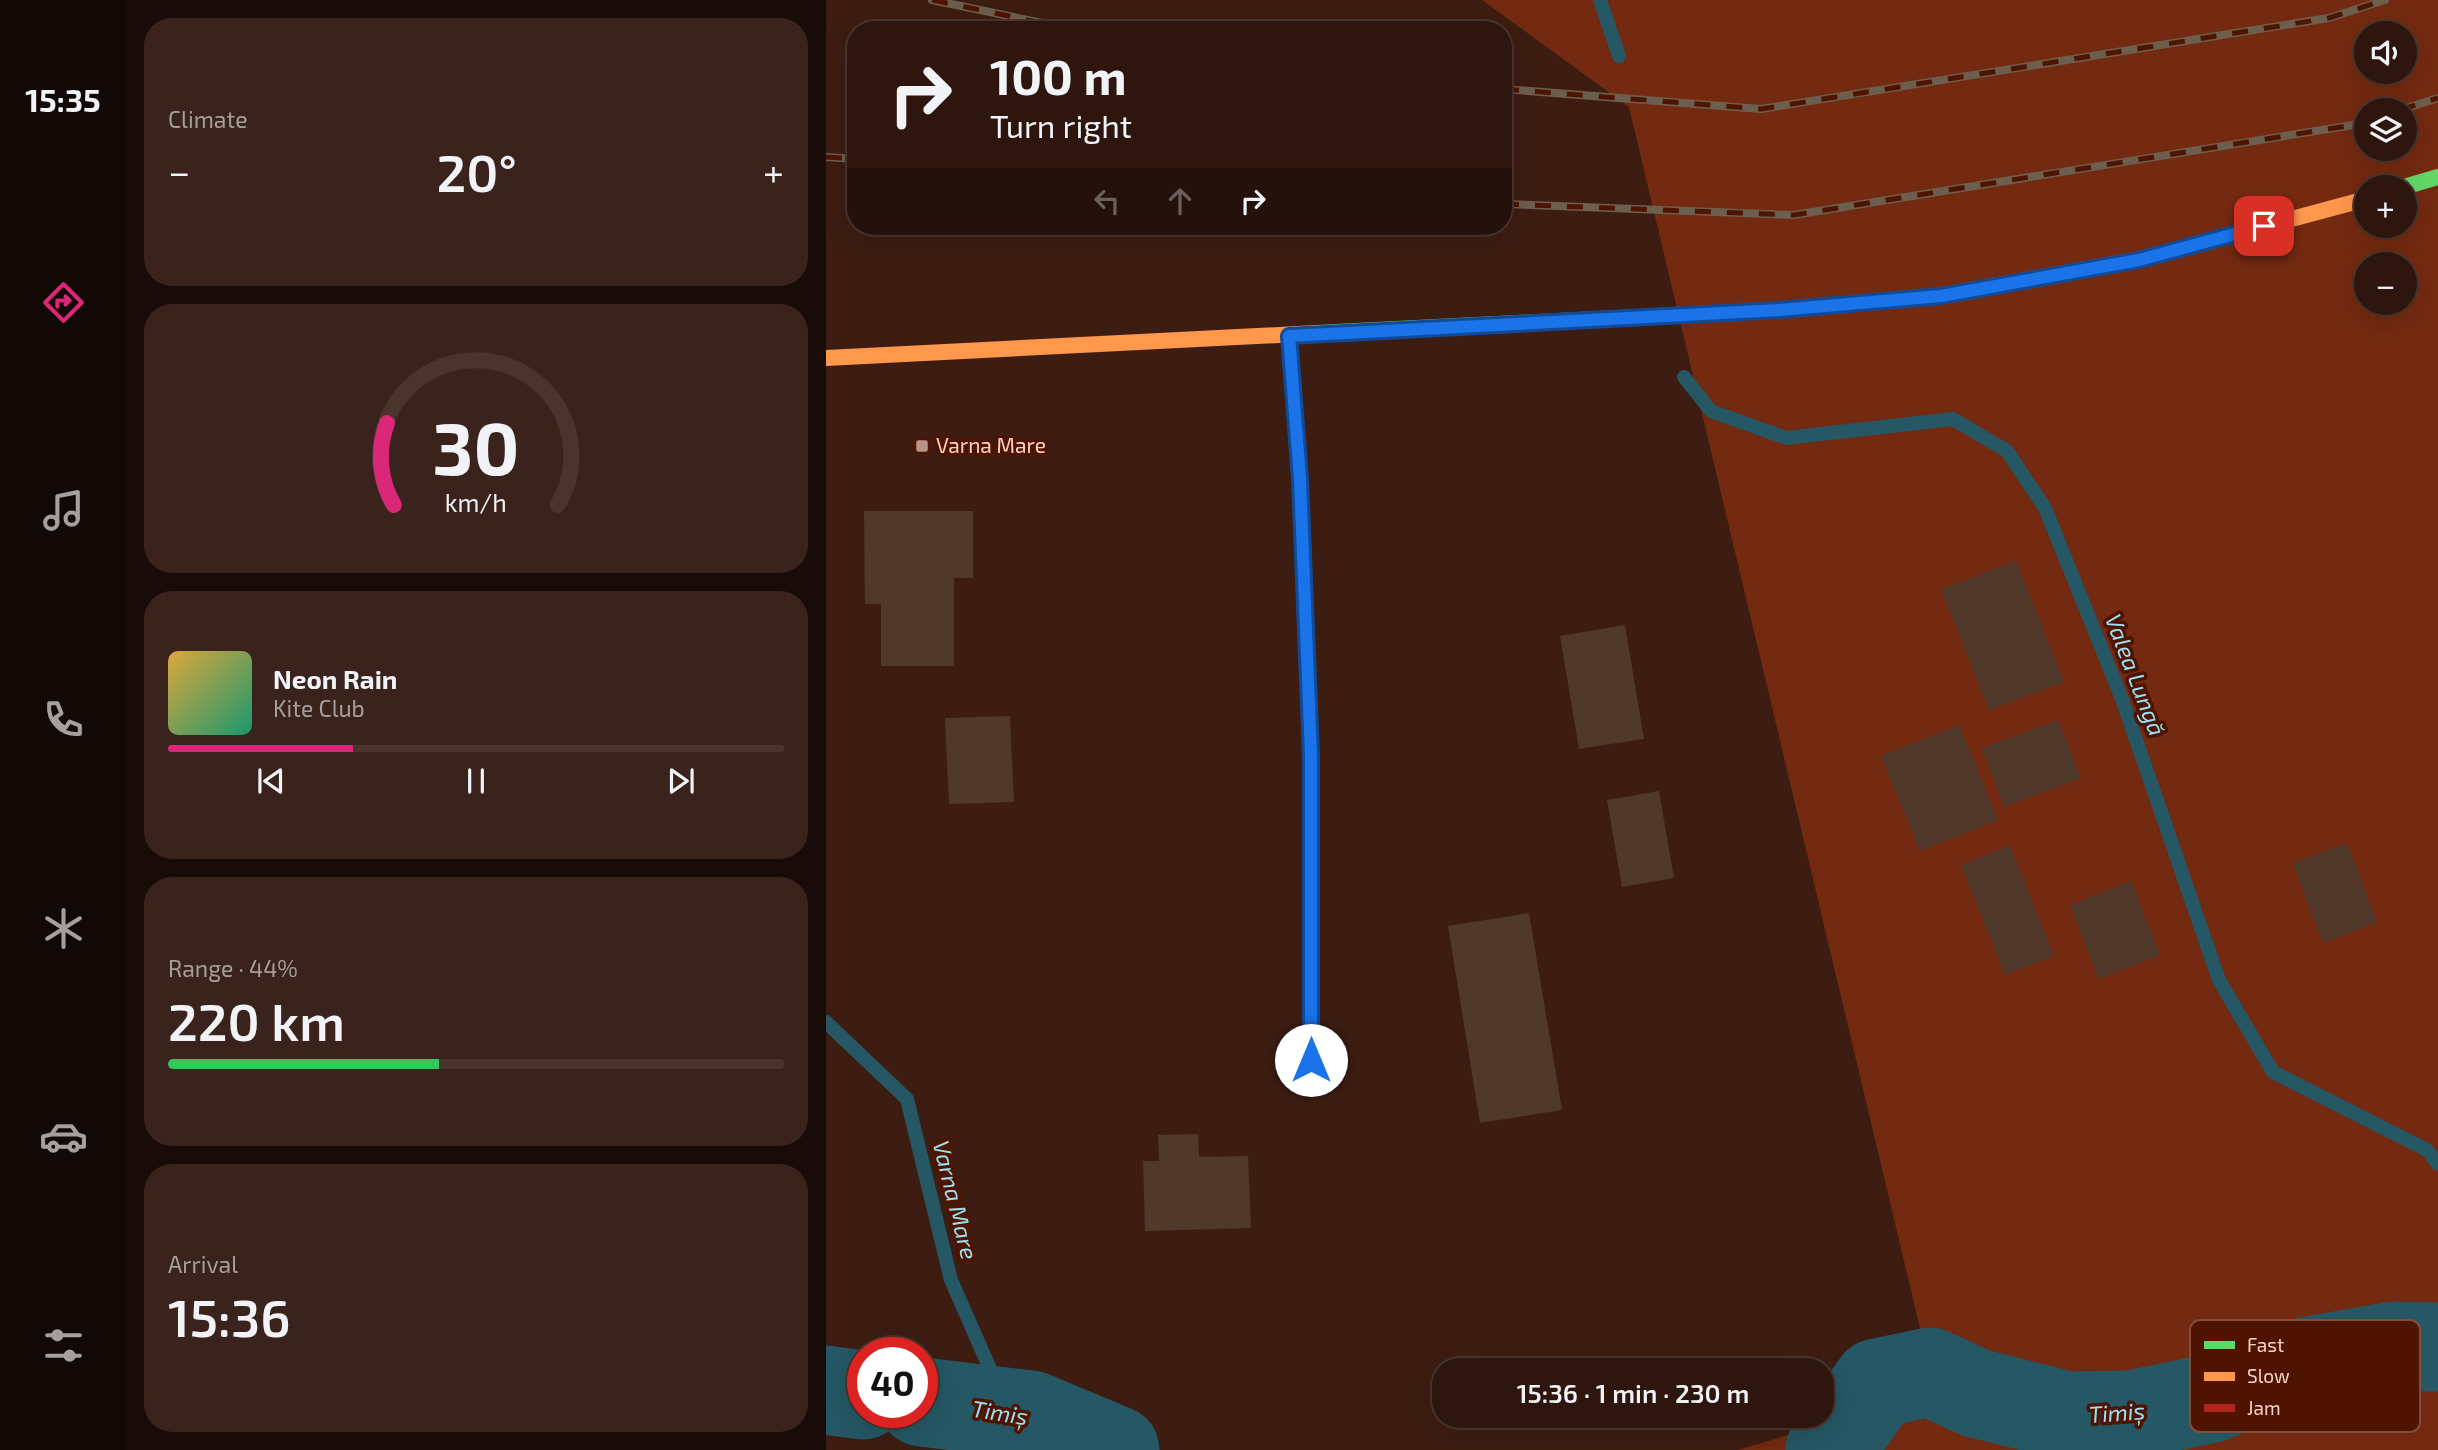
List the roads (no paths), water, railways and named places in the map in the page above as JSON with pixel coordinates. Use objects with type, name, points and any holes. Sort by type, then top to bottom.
[{"type":"main road","points":[[2417,183],[2438,177]]},
{"type":"main road","points":[[826,358],[1779,310],[1941,296],[2139,260],[2354,202]]},
{"type":"main road","points":[[1289,336],[1300,479],[1311,756],[1311,1060]]},
{"type":"waterway","name":"Valea Lungă","points":[[1600,0],[1619,56]]},
{"type":"waterway","name":"Valea Lungă","points":[[1684,377],[1711,411],[1786,438],[1953,419],[2007,451],[2045,508],[2122,699],[2219,980],[2273,1072],[2427,1150],[2438,1164]]},
{"type":"waterway","name":"Varna Mare","points":[[826,1022],[907,1099],[951,1280],[1009,1412]]},
{"type":"waterway","name":"Timiș","points":[[2420,1347],[2438,1347]]},
{"type":"waterway","name":"Timiș","points":[[1830,1450],[1877,1383],[1930,1372],[1976,1393],[2067,1416],[2130,1415],[2190,1403]]},
{"type":"waterway","name":"Timiș","points":[[826,1390],[847,1393]]},
{"type":"waterway","name":"Timiș","points":[[938,1404],[1031,1415],[1115,1450]]},
{"type":"railway","points":[[932,0],[1033,21]]},
{"type":"railway","points":[[1512,90],[1761,109],[2329,18],[2385,0]]},
{"type":"railway","points":[[2417,105],[2438,98]]},
{"type":"railway","points":[[1512,204],[1794,215],[2354,125]]},
{"type":"railway","points":[[826,157],[847,158]]},
{"type":"place","name":"Varna Mare","points":[[922,446]]}]
